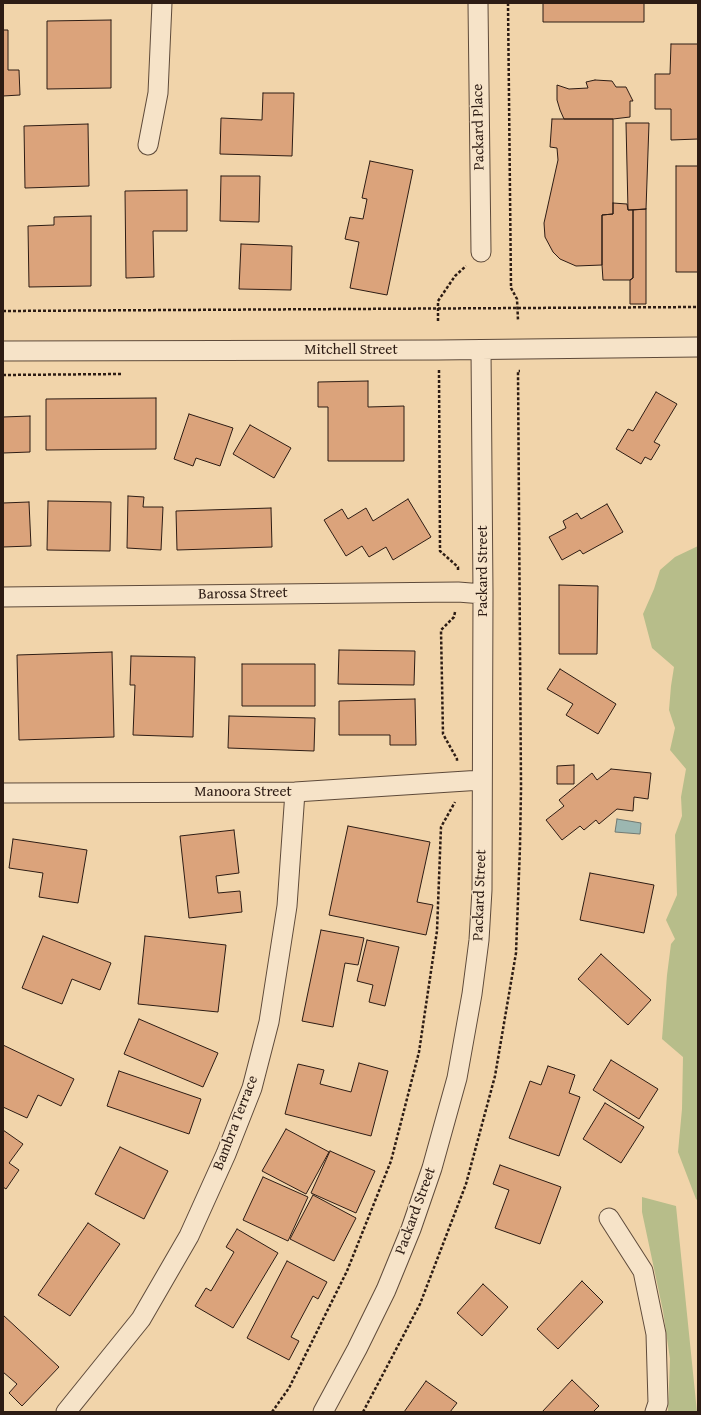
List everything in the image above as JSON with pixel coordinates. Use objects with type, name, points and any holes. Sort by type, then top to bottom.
[{"type":"street","points":[[148,145],[158,93],[162,3]]},
{"type":"street","name":"Packard Place","points":[[478,3],[481,252]]},
{"type":"street","name":"Mitchell Street","points":[[3,351],[481,350],[698,347]]},
{"type":"street","name":"Packard Street","points":[[323,1412],[358,1349],[380,1303],[411,1229],[432,1168],[457,1078],[472,994],[479,940],[482,890],[483,594],[481,350]]},
{"type":"street","name":"Barossa Street","points":[[3,597],[458,592],[483,594]]},
{"type":"street","name":"Manoora Street","points":[[3,793],[295,792],[482,780]]},
{"type":"street","name":"Bambra Terrace","points":[[66,1412],[141,1319],[189,1236],[226,1154],[252,1088],[269,1022],[287,906],[295,792]]},
{"type":"street","points":[[609,1218],[643,1272],[656,1334],[658,1403],[656,1412]]},
{"type":"path","points":[[508,3],[511,288],[518,299],[518,320]]},
{"type":"path","points":[[438,321],[438,301],[458,274]]},
{"type":"path","points":[[3,311],[698,308]]},
{"type":"path","points":[[364,1412],[420,1304],[466,1184],[495,1076],[516,953],[521,788],[518,371]]},
{"type":"path","points":[[439,372],[440,551],[458,567],[458,592],[454,617],[441,630],[443,734],[457,759]]},
{"type":"path","points":[[272,1412],[289,1388],[347,1271],[391,1161],[419,1052],[437,931],[441,827],[454,805]]},
{"type":"green space","points":[[698,546],[698,1201],[678,1152],[682,1109],[683,1057],[662,1039],[671,944],[675,939],[666,920],[677,895],[675,835],[682,816],[681,797],[686,769],[670,750],[675,728],[669,710],[674,667],[652,648],[643,614],[654,589],[660,570],[675,557]]},
{"type":"green space","points":[[642,1197],[676,1206],[697,1412],[668,1412],[670,1359],[663,1311],[642,1212]]},
{"type":"water","points":[[617,819],[641,823],[640,834],[615,832]]},
{"type":"building","points":[[543,3],[644,3],[644,22],[543,22]]},
{"type":"building","points":[[111,20],[111,88],[47,89],[47,21]]},
{"type":"building","points":[[3,30],[8,30],[8,70],[19,70],[20,95],[3,96]]},
{"type":"building","points":[[671,44],[698,44],[698,139],[671,140],[671,109],[655,109],[655,74],[670,74]]},
{"type":"building","points":[[595,80],[612,81],[616,87],[626,87],[633,101],[630,101],[630,117],[613,119],[564,119],[557,100],[557,85],[569,89],[588,88],[586,82]]},
{"type":"building","points":[[263,93],[294,93],[292,156],[220,154],[221,118],[262,120]]},
{"type":"building","points":[[552,119],[613,119],[613,214],[602,215],[602,265],[576,266],[560,259],[553,252],[545,237],[544,223],[558,160],[557,148],[550,147]]},
{"type":"building","points":[[626,123],[649,123],[646,209],[628,210]]},
{"type":"building","points":[[88,124],[89,186],[25,188],[24,126]]},
{"type":"building","points":[[370,161],[413,170],[387,295],[350,288],[359,242],[345,239],[350,217],[363,219],[367,199],[362,198]]},
{"type":"building","points":[[676,166],[698,166],[698,272],[676,272]]},
{"type":"building","points":[[221,176],[260,176],[259,222],[220,221]]},
{"type":"building","points":[[187,190],[187,231],[153,231],[154,277],[126,278],[125,191]]},
{"type":"building","points":[[613,203],[627,204],[628,210],[633,210],[633,278],[630,280],[603,280],[602,215],[613,214]]},
{"type":"building","points":[[646,209],[646,304],[630,304],[630,280],[633,278],[633,210]]},
{"type":"building","points":[[91,216],[91,286],[29,287],[28,226],[54,225],[54,217]]},
{"type":"building","points":[[241,244],[292,246],[291,290],[239,289]]},
{"type":"building","points":[[368,381],[368,407],[404,406],[404,461],[328,461],[328,407],[318,407],[318,382]]},
{"type":"building","points":[[656,392],[677,404],[654,442],[660,445],[651,460],[645,457],[641,464],[616,449],[628,429],[633,431]]},
{"type":"building","points":[[156,398],[156,449],[46,450],[46,399]]},
{"type":"building","points":[[189,414],[233,428],[220,466],[196,458],[193,466],[174,459]]},
{"type":"building","points":[[30,416],[30,452],[3,453],[3,417]]},
{"type":"building","points":[[250,425],[291,448],[274,478],[233,454]]},
{"type":"building","points":[[128,496],[144,497],[143,507],[163,507],[161,550],[127,548]]},
{"type":"building","points":[[408,499],[431,537],[393,560],[386,547],[369,557],[362,546],[346,556],[324,520],[342,509],[348,519],[366,508],[373,521]]},
{"type":"building","points":[[48,501],[111,502],[110,551],[47,550]]},
{"type":"building","points":[[29,502],[31,546],[3,547],[3,503]]},
{"type":"building","points":[[607,504],[623,532],[583,554],[580,550],[562,560],[549,537],[566,528],[563,521],[577,513],[581,519]]},
{"type":"building","points":[[271,508],[272,547],[177,550],[176,511]]},
{"type":"building","points":[[559,585],[598,586],[597,654],[559,654]]},
{"type":"building","points":[[339,650],[415,651],[414,685],[338,684]]},
{"type":"building","points":[[112,652],[114,737],[19,740],[17,655]]},
{"type":"building","points":[[131,656],[195,657],[193,737],[133,735],[135,685],[130,685]]},
{"type":"building","points":[[242,664],[315,664],[315,706],[242,706]]},
{"type":"building","points":[[560,669],[616,704],[598,734],[566,715],[573,704],[547,689]]},
{"type":"building","points":[[415,699],[416,745],[390,745],[390,735],[339,735],[339,701]]},
{"type":"building","points":[[229,716],[315,718],[314,751],[228,748]]},
{"type":"building","points":[[574,765],[574,784],[557,784],[557,766]]},
{"type":"building","points":[[611,769],[651,773],[648,799],[634,797],[633,811],[617,809],[599,824],[596,820],[584,830],[580,826],[562,840],[546,820],[564,806],[559,800],[592,773],[597,780]]},
{"type":"building","points":[[348,826],[430,842],[417,902],[433,905],[426,935],[329,915]]},
{"type":"building","points":[[234,830],[239,873],[216,876],[218,893],[240,891],[242,912],[189,918],[180,836]]},
{"type":"building","points":[[13,839],[87,850],[78,903],[39,897],[43,873],[9,868]]},
{"type":"building","points":[[590,873],[654,885],[644,933],[580,920]]},
{"type":"building","points":[[321,930],[364,938],[358,965],[345,963],[333,1027],[302,1021]]},
{"type":"building","points":[[43,936],[111,963],[100,990],[72,979],[62,1004],[22,988]]},
{"type":"building","points":[[145,936],[226,945],[218,1012],[138,1004]]},
{"type":"building","points":[[367,940],[399,947],[385,1006],[369,1002],[373,985],[357,981]]},
{"type":"building","points":[[601,954],[651,1000],[628,1025],[578,979]]},
{"type":"building","points":[[139,1019],[218,1053],[203,1087],[124,1054]]},
{"type":"building","points":[[3,1045],[74,1079],[61,1106],[38,1095],[27,1118],[3,1107]]},
{"type":"building","points":[[611,1060],[658,1089],[639,1119],[593,1090]]},
{"type":"building","points":[[359,1063],[388,1071],[371,1136],[285,1114],[298,1064],[324,1070],[320,1084],[351,1092]]},
{"type":"building","points":[[548,1066],[575,1075],[569,1093],[580,1097],[559,1156],[509,1138],[530,1081],[541,1085]]},
{"type":"building","points":[[119,1071],[201,1099],[189,1134],[107,1106]]},
{"type":"building","points":[[605,1103],[644,1127],[621,1163],[583,1139]]},
{"type":"building","points":[[286,1129],[329,1152],[306,1194],[262,1171]]},
{"type":"building","points":[[3,1130],[23,1144],[9,1163],[19,1170],[6,1189],[3,1187]]},
{"type":"building","points":[[120,1147],[168,1171],[144,1219],[95,1194]]},
{"type":"building","points":[[330,1151],[375,1171],[356,1213],[311,1193]]},
{"type":"building","points":[[500,1165],[561,1187],[540,1244],[495,1228],[509,1190],[493,1184]]},
{"type":"building","points":[[263,1177],[308,1197],[288,1241],[243,1220]]},
{"type":"building","points":[[313,1195],[356,1218],[334,1261],[290,1239]]},
{"type":"building","points":[[88,1223],[120,1244],[70,1316],[38,1295]]},
{"type":"building","points":[[237,1229],[278,1253],[233,1328],[195,1306],[206,1288],[211,1291],[234,1252],[226,1247]]},
{"type":"building","points":[[287,1261],[327,1282],[318,1299],[313,1296],[291,1337],[299,1341],[289,1360],[247,1338]]},
{"type":"building","points":[[582,1281],[603,1302],[558,1349],[537,1329]]},
{"type":"building","points":[[483,1284],[508,1307],[482,1336],[457,1313]]},
{"type":"building","points":[[3,1315],[59,1367],[22,1406],[9,1393],[17,1384],[3,1372]]},
{"type":"building","points":[[572,1380],[599,1406],[593,1412],[542,1412]]},
{"type":"building","points":[[426,1381],[457,1403],[450,1412],[404,1412]]}]
